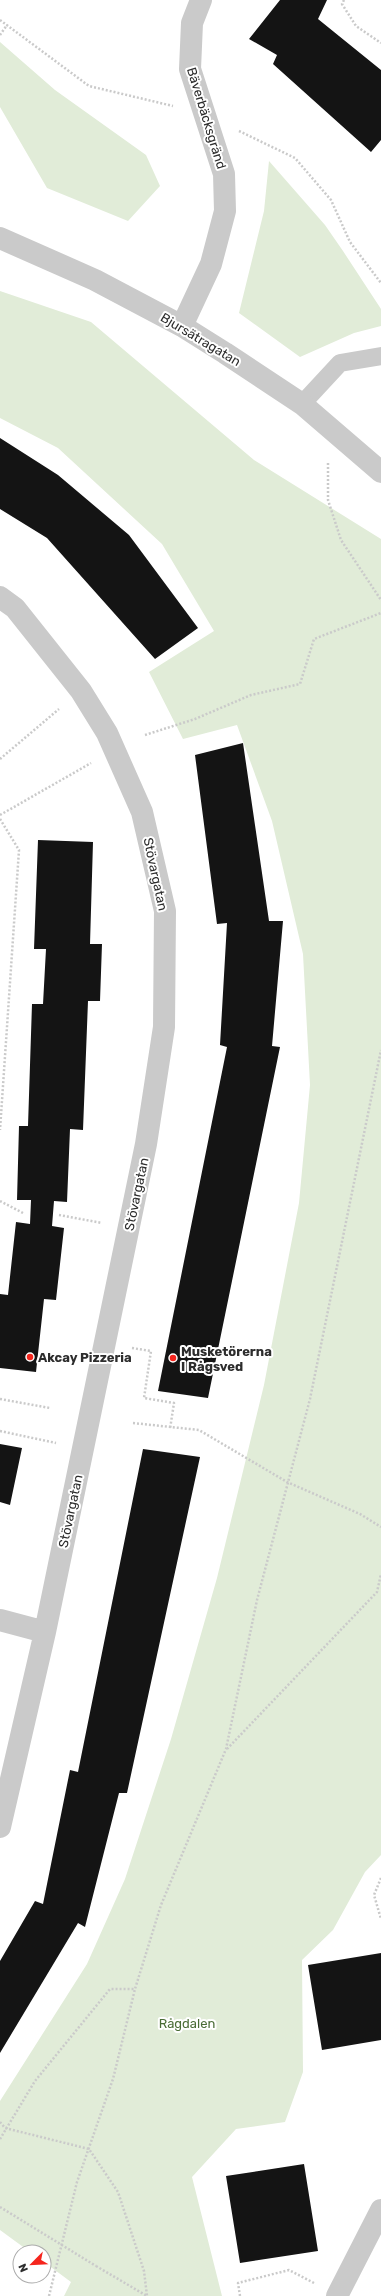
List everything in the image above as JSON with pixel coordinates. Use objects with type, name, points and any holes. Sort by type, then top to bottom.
[{"type":"street","name":"Bäverbäcksgränd","points":[[182,326],[211,264],[225,211],[224,174],[214,139],[203,114],[190,69],[192,23],[201,0]]},
{"type":"street","name":"Bjursätragatan","points":[[0,238],[95,280],[182,326],[302,404],[381,472]]},
{"type":"street","name":"Stövargatan","points":[[0,597],[15,608],[81,691],[107,733],[142,812],[165,911],[164,1027],[146,1144],[45,1632],[0,1827]]},
{"type":"street","points":[[0,1620],[45,1632]]},
{"type":"street","points":[[337,2296],[381,2210]]},
{"type":"lane","points":[[302,404],[340,363],[381,356]]},
{"type":"path","points":[[344,0],[342,4],[356,26],[381,43]]},
{"type":"path","points":[[0,20],[89,86],[203,114],[295,158],[331,200],[350,242],[381,283]]},
{"type":"path","points":[[0,36],[8,26]]},
{"type":"path","points":[[342,440],[327,464],[328,500],[341,540],[381,600]]},
{"type":"path","points":[[145,735],[195,719],[251,695],[300,684],[314,639],[381,614]]},
{"type":"path","points":[[0,759],[62,706]]},
{"type":"path","points":[[0,815],[95,761]]},
{"type":"path","points":[[0,819],[19,850],[0,1130]]},
{"type":"path","points":[[49,2296],[78,2182],[112,2079],[135,1989],[162,1905],[226,1749],[257,1600],[310,1399],[381,1050]]},
{"type":"path","points":[[0,1201],[23,1212]]},
{"type":"path","points":[[59,1216],[105,1223]]},
{"type":"path","points":[[131,1348],[151,1351],[144,1398],[174,1403],[170,1429]]},
{"type":"path","points":[[0,1399],[50,1408]]},
{"type":"path","points":[[133,1423],[170,1429],[198,1430],[288,1482],[360,1514],[381,1528]]},
{"type":"path","points":[[0,1431],[58,1444]]},
{"type":"path","points":[[226,1749],[377,1592],[381,1574]]},
{"type":"path","points":[[381,1878],[374,1895],[381,1919]]},
{"type":"path","points":[[0,2139],[35,2081],[110,1989],[135,1989]]},
{"type":"path","points":[[0,2122],[6,2128],[89,2149],[118,2192],[144,2271],[147,2296]]},
{"type":"path","points":[[0,2207],[147,2296]]},
{"type":"path","points":[[240,2296],[238,2283],[289,2270],[337,2296]]},
{"type":"green space","points":[[0,42],[55,90],[146,155],[160,186],[128,221],[47,188],[0,107]]},
{"type":"green space","points":[[269,161],[325,225],[343,251],[381,309],[381,326],[354,333],[300,357],[239,313],[264,211]]},
{"type":"green space","name":"Rågdalen","points":[[0,291],[91,322],[254,460],[381,539],[381,1855],[365,1872],[333,1930],[302,1960],[303,2072],[285,2122],[236,2129],[192,2177],[222,2296],[64,2296],[71,2282],[52,2268],[52,2244],[19,2244],[0,2230],[0,2101],[87,1964],[125,1879],[171,1739],[217,1578],[264,1385],[299,1203],[310,1085],[303,954],[272,821],[237,725],[183,739],[149,672],[214,631],[162,544],[58,448],[0,418]]},
{"type":"building","points":[[280,0],[327,0],[318,19],[381,70],[381,140],[371,152],[273,64],[277,55],[249,39]]},
{"type":"building","points":[[0,438],[58,475],[129,535],[198,628],[155,659],[47,538],[0,509]]},
{"type":"building","points":[[243,743],[269,921],[283,921],[272,1046],[280,1047],[208,1398],[158,1391],[227,1047],[220,1045],[227,923],[217,924],[195,755]]},
{"type":"building","points":[[38,840],[93,842],[90,944],[102,944],[100,1001],[88,1001],[83,1130],[70,1129],[67,1202],[54,1201],[52,1226],[64,1228],[56,1300],[44,1299],[36,1372],[0,1368],[0,1294],[8,1295],[16,1222],[30,1224],[31,1200],[17,1200],[19,1126],[28,1126],[32,1004],[43,1004],[46,949],[34,949]]},
{"type":"building","points":[[0,1444],[22,1448],[10,1505],[0,1502]]},
{"type":"building","points":[[143,1449],[200,1457],[127,1793],[119,1793],[85,1927],[78,1923],[0,2053],[0,1961],[35,1901],[43,1904],[70,1770],[78,1772]]},
{"type":"building","points":[[381,1953],[381,2040],[322,2050],[308,1965]]},
{"type":"building","points":[[304,2164],[318,2251],[240,2263],[226,2176]]},
{"type":"place","name":"Akcay Pizzeria","points":[[30,1357]]},
{"type":"place","name":"Musketörerna I Rågsved","points":[[173,1358]]}]
